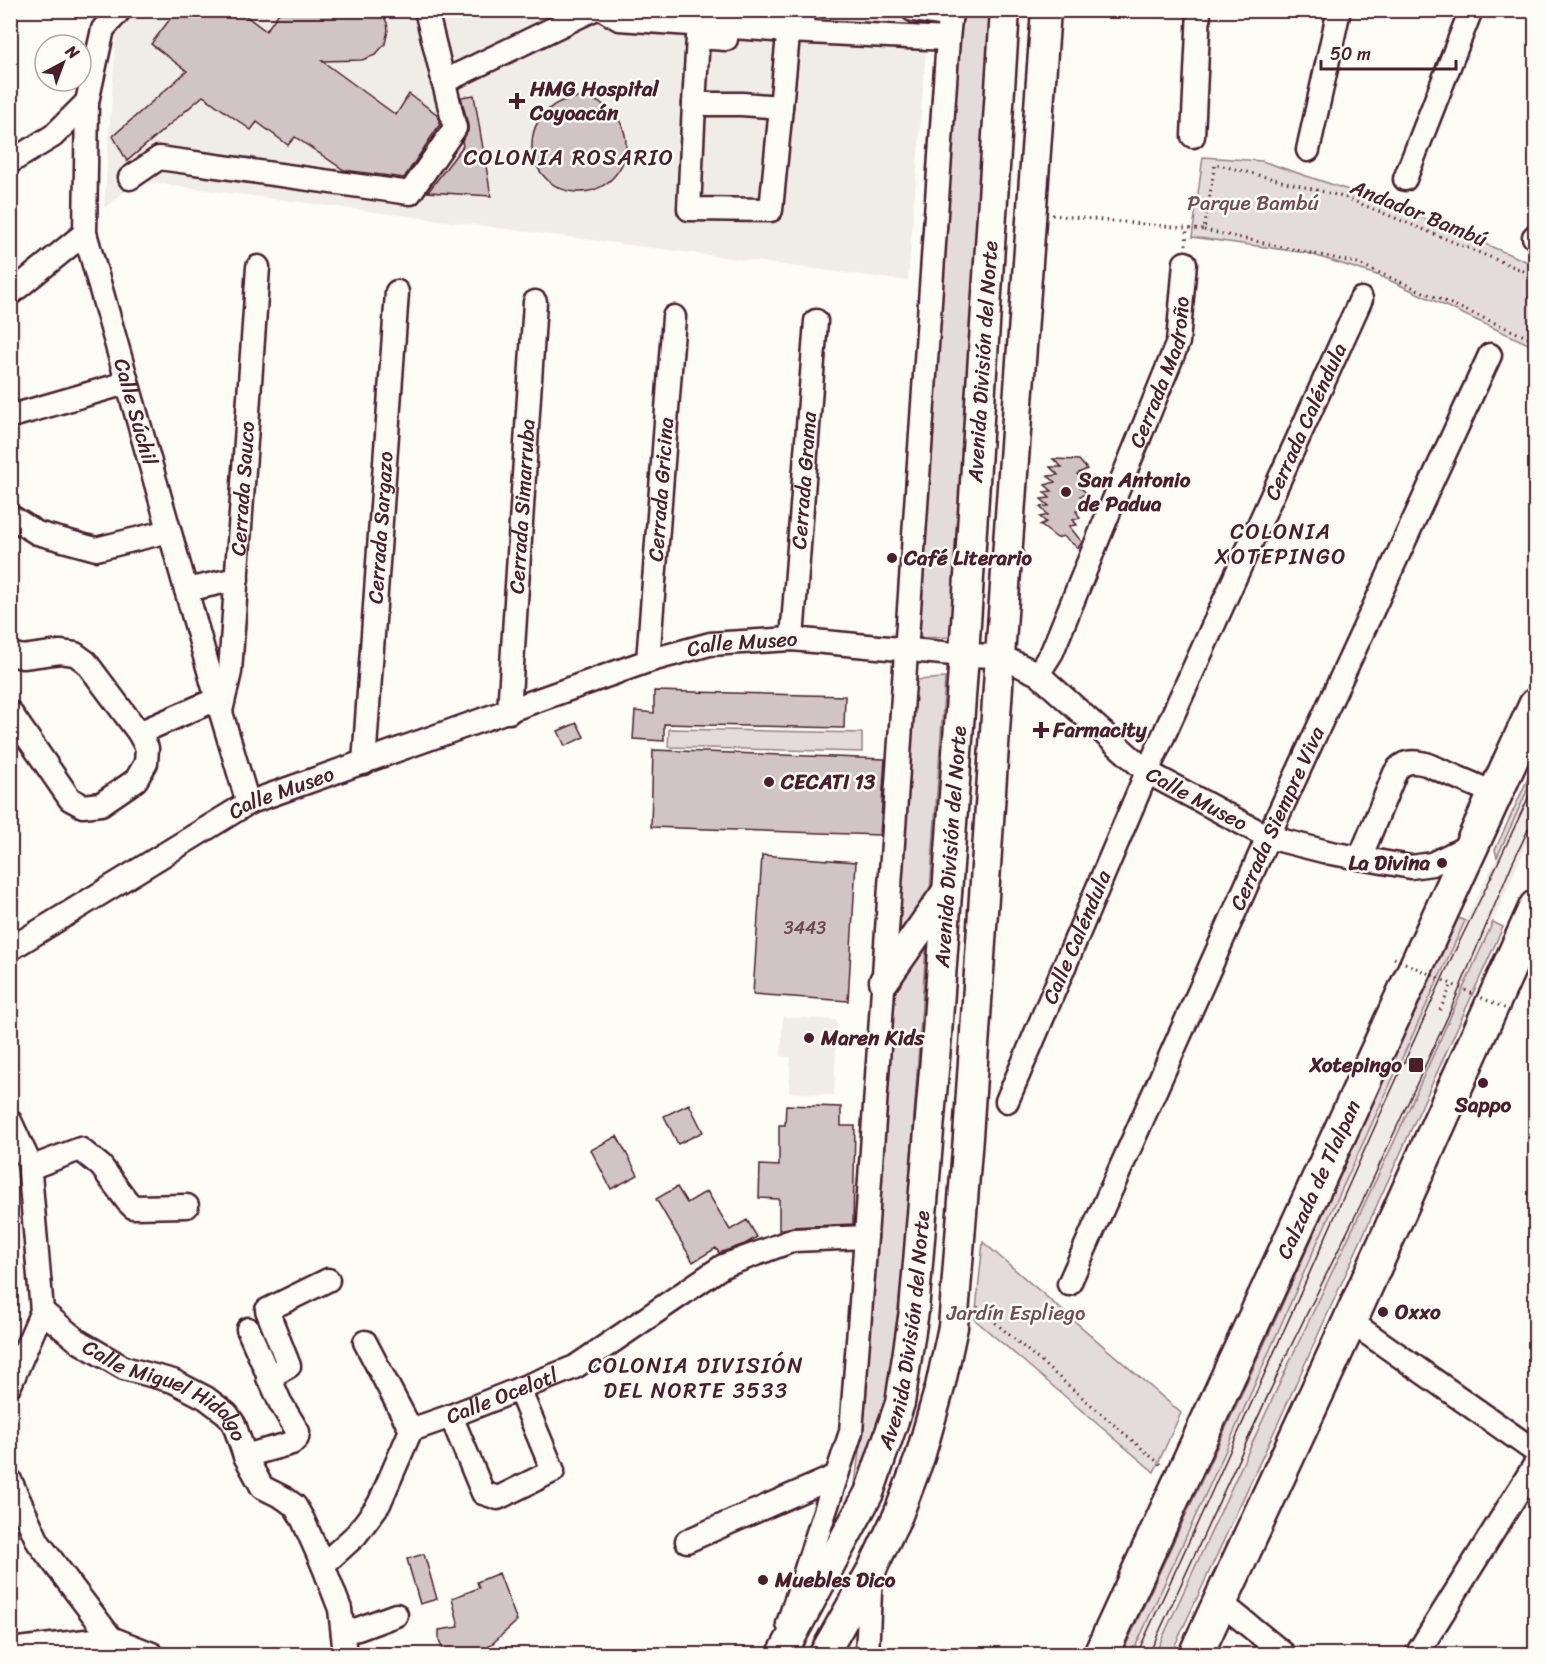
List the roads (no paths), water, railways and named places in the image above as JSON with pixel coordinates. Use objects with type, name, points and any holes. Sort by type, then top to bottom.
[{"type":"highway","name":"Calzada de Tlalpan","points":[[1101,1654],[1536,705]]},
{"type":"highway","points":[[1196,1654],[1350,1321],[1536,907]]},
{"type":"main road","name":"Avenida División del Norte","points":[[780,1654],[869,1493],[900,1403],[914,1311],[964,655],[1005,10]]},
{"type":"main road","name":"Avenida División del Norte","points":[[824,1654],[871,1571],[898,1515],[920,1457],[953,1327],[1046,10]]},
{"type":"main road","points":[[884,981],[947,891]]},
{"type":"street","points":[[130,178],[159,158],[410,193],[455,128],[426,10]]},
{"type":"street","points":[[443,82],[592,10]]},
{"type":"street","points":[[604,10],[619,19],[789,30]]},
{"type":"street","points":[[743,10],[789,30]]},
{"type":"street","points":[[913,10],[950,23]]},
{"type":"street","points":[[1193,136],[1199,10]]},
{"type":"street","points":[[1308,150],[1339,10]]},
{"type":"street","points":[[1405,178],[1471,10]]},
{"type":"street","name":"Calle Súchil","points":[[117,13],[103,29],[87,102],[85,233],[126,383],[248,803]]},
{"type":"street","points":[[789,30],[771,210],[689,209],[698,37],[789,30],[950,23]]},
{"type":"street","name":"Avenida División del Norte","points":[[780,1654],[850,1432],[866,1237],[950,23]]},
{"type":"street","points":[[10,162],[53,136],[87,102]]},
{"type":"street","points":[[694,104],[781,107]]},
{"type":"street","points":[[10,294],[85,233]]},
{"type":"street","name":"Cerrada Madroño","points":[[1038,674],[1052,652],[1178,342],[1185,263]]},
{"type":"street","name":"Cerrada Sauco","points":[[219,705],[230,672],[258,267]]},
{"type":"street","name":"Cerrada Sargazo","points":[[364,762],[397,292]]},
{"type":"street","name":"Cerrada Caléndula","points":[[1147,772],[1360,299]]},
{"type":"street","name":"Cerrada Simarruba","points":[[509,712],[535,302]]},
{"type":"street","name":"Cerrada Gricina","points":[[648,661],[674,317]]},
{"type":"street","name":"Cerrada Grama","points":[[792,639],[816,321]]},
{"type":"street","name":"Cerrada Siempre Viva","points":[[1069,1284],[1268,837],[1490,355]]},
{"type":"street","points":[[10,413],[12,416],[126,383]]},
{"type":"street","points":[[10,516],[37,533],[96,549],[169,531]]},
{"type":"street","points":[[186,590],[237,579]]},
{"type":"street","name":"Calle Museo","points":[[10,949],[248,803],[648,661],[710,644],[792,639],[964,655],[1000,656],[1038,674],[1147,772],[1268,837],[1330,853],[1411,867],[1422,866],[1452,856],[1473,844]]},
{"type":"street","points":[[10,654],[23,657],[60,652],[75,654],[86,662],[139,733],[147,748],[146,763],[136,780],[101,804],[82,806],[70,800],[10,712]]},
{"type":"street","points":[[139,733],[219,705]]},
{"type":"street","points":[[1360,858],[1397,768],[1405,763],[1426,764],[1496,794]]},
{"type":"street","name":"Calle Caléndula","points":[[1006,1101],[1147,772]]},
{"type":"street","points":[[10,1121],[29,1162],[42,1311],[10,1385]]},
{"type":"street","points":[[30,1168],[80,1149],[101,1166],[133,1207],[186,1206]]},
{"type":"street","name":"Calle Ocelotl","points":[[411,1430],[575,1367],[723,1266],[794,1240],[866,1237]]},
{"type":"street","points":[[268,1378],[289,1366],[267,1310],[328,1280]]},
{"type":"street","name":"Calle Miguel Hidalgo","points":[[42,1311],[78,1341],[124,1368],[173,1382],[206,1398],[227,1414],[234,1424],[244,1456],[262,1487],[295,1506],[303,1520],[340,1609],[344,1643]]},
{"type":"street","points":[[1350,1321],[1536,1452]]},
{"type":"street","points":[[244,1456],[292,1443],[297,1438],[298,1432],[268,1378],[248,1329]]},
{"type":"street","points":[[323,1565],[356,1535],[379,1504],[411,1430],[365,1342]]},
{"type":"street","points":[[451,1416],[483,1493],[498,1498],[554,1471],[519,1389]]},
{"type":"street","points":[[1417,1654],[1536,1463]]},
{"type":"street","points":[[687,1541],[836,1476]]},
{"type":"street","points":[[10,1480],[38,1542],[111,1638]]},
{"type":"street","points":[[867,1654],[871,1571]]},
{"type":"street","points":[[1220,1602],[1284,1654]]},
{"type":"street","points":[[344,1643],[358,1629],[396,1615]]},
{"type":"street","points":[[10,1650],[111,1638],[152,1654]]},
{"type":"tram line","points":[[1137,1654],[1452,957],[1536,781]]},
{"type":"tram line","points":[[1149,1654],[1287,1354],[1366,1194],[1448,1016],[1536,813]]},
{"type":"place","name":"HMG Hospital Coyoacán","points":[[517,101]]},
{"type":"place","name":"San Antonio de Padua","points":[[1066,492]]},
{"type":"place","name":"Café Literario","points":[[892,558]]},
{"type":"place","name":"Farmacity","points":[[1041,730]]},
{"type":"place","name":"CECATI 13","points":[[769,782]]},
{"type":"place","name":"La Divina","points":[[1442,863]]},
{"type":"place","name":"Maren Kids","points":[[809,1038]]},
{"type":"place","name":"Xotepingo","points":[[1416,1065]]},
{"type":"place","name":"Sappo","points":[[1483,1083]]},
{"type":"place","name":"Oxxo","points":[[1383,1312]]},
{"type":"place","name":"Muebles Dico","points":[[763,1580]]},
{"type":"district","name":"COLONIA ROSARIO","points":[[569,157]]},
{"type":"district","name":"COLONIA XOTEPINGO","points":[[1281,544]]},
{"type":"district","name":"COLONIA DIVISIÓN DEL NORTE 3533","points":[[696,1378]]},
{"type":"park label","name":"Parque Bambú","points":[[1253,203]]},
{"type":"park label","name":"Jardín Espliego","points":[[1016,1313]]}]
